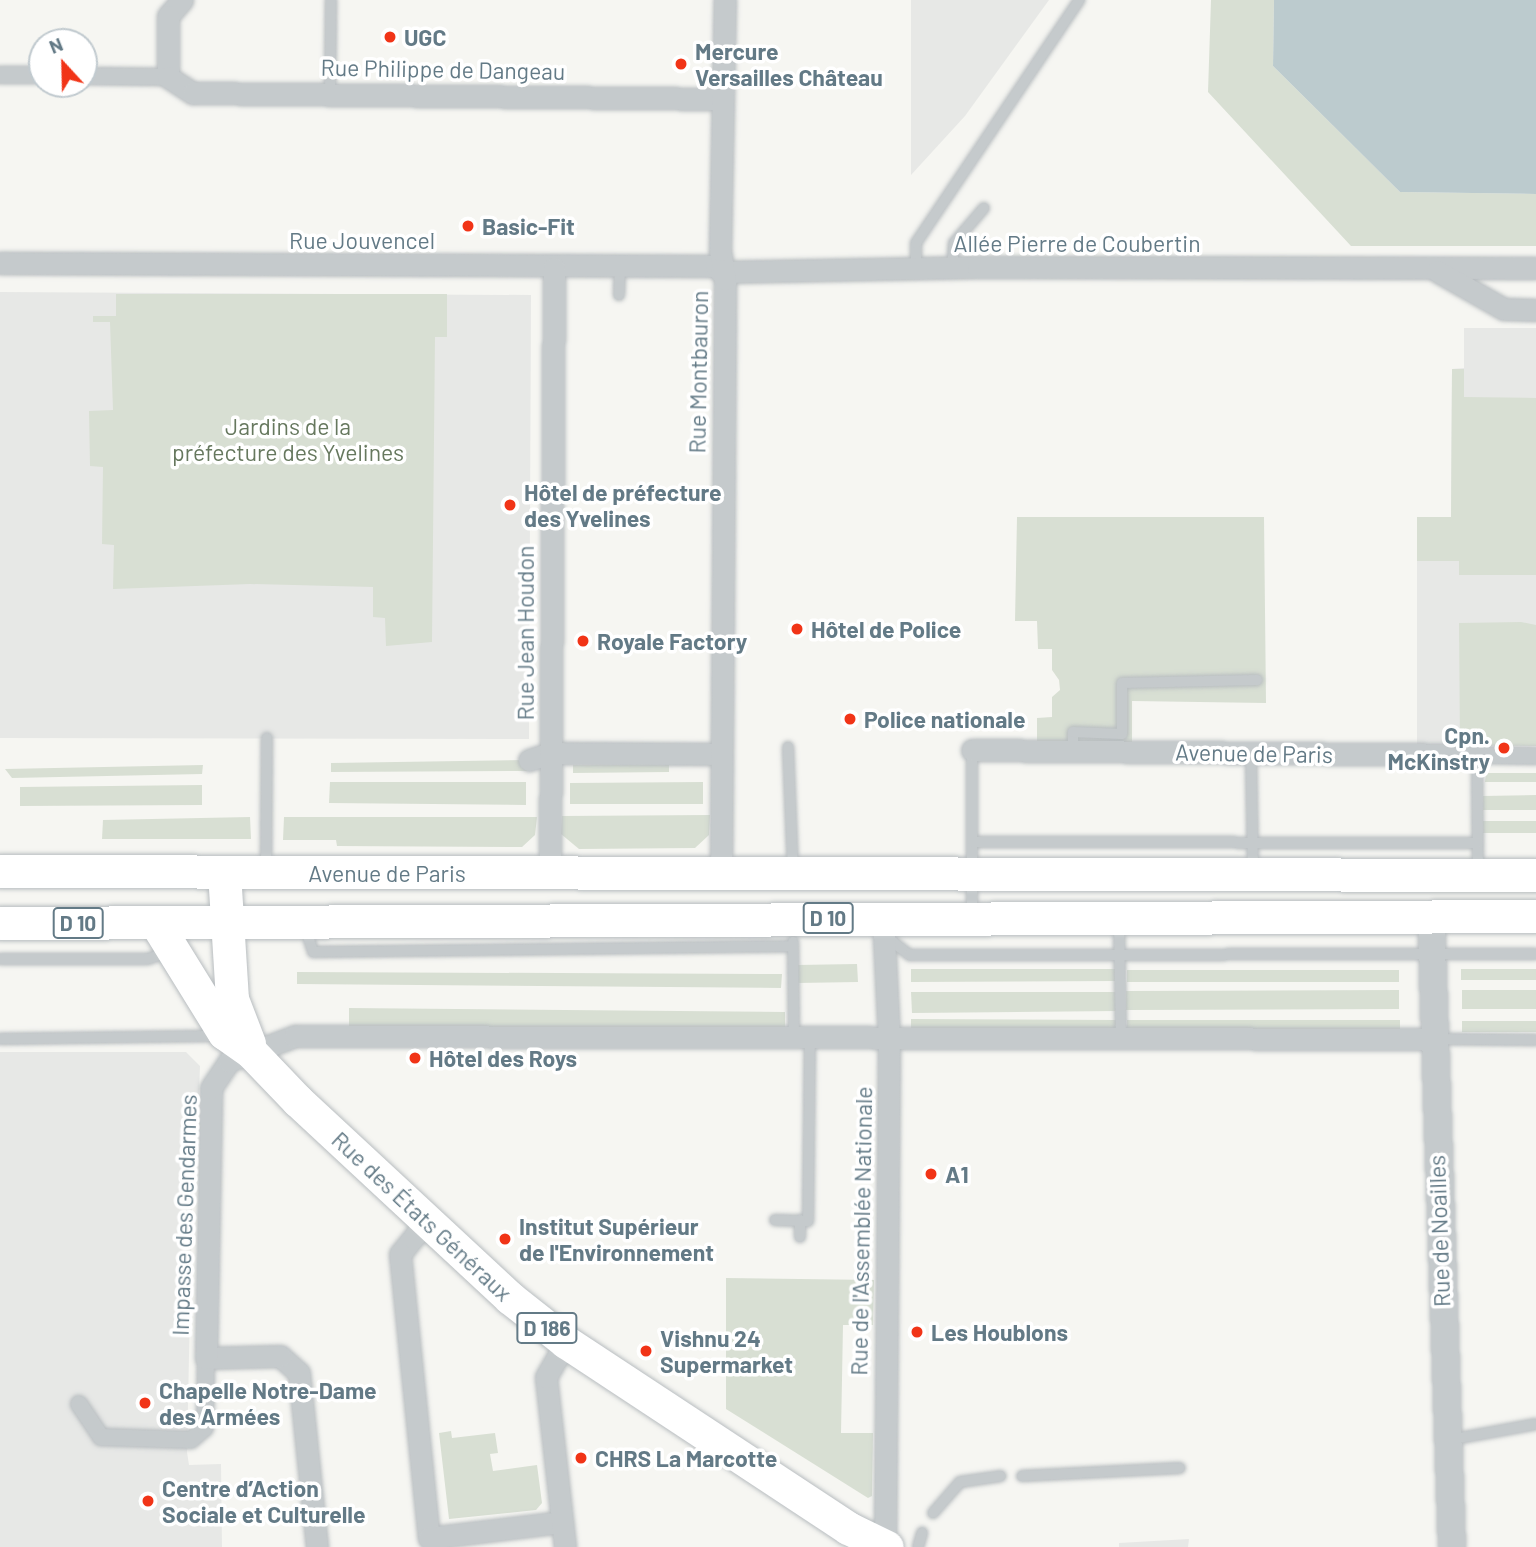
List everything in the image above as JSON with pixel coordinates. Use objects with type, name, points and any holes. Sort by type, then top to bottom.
[{"type":"main road","name":"Avenue de Paris","points":[[0,871],[884,874],[973,858],[1253,875],[1536,876]]},
{"type":"main road","points":[[156,872],[186,931]]},
{"type":"main road","points":[[186,931],[224,872]]},
{"type":"main road","points":[[719,918],[721,872]]},
{"type":"main road","points":[[550,873],[550,918]]},
{"type":"main road","name":"D 10","points":[[884,874],[884,926]]},
{"type":"main road","points":[[1429,875],[1432,915]]},
{"type":"main road","name":"Avenue de Paris","points":[[0,923],[186,931],[303,921],[719,918],[793,932],[972,918],[1536,916]]},
{"type":"main road","name":"Rue des États Généraux","points":[[186,931],[242,1041],[426,1222],[510,1298],[566,1342],[848,1528],[886,1547]]},
{"type":"main road","name":"Rue des États Généraux","points":[[186,931],[232,999],[242,1041]]},
{"type":"street","points":[[98,76],[168,77],[168,16],[182,0]]},
{"type":"street","name":"Rue Montbauron","points":[[721,872],[725,279],[721,272],[725,0]]},
{"type":"street","points":[[0,75],[28,75]]},
{"type":"street","name":"Rue Philippe de Dangeau","points":[[168,77],[193,93],[722,99]]},
{"type":"street","name":"Rue Jouvencel","points":[[0,263],[554,268],[716,266],[721,272]]},
{"type":"street","name":"Rue Jean Houdon","points":[[550,873],[554,268]]},
{"type":"street","name":"Allée Pierre de Coubertin","points":[[721,272],[1536,268]]},
{"type":"street","name":"Allée Pierre de Coubertin","points":[[1435,270],[1504,309],[1536,310]]},
{"type":"street","name":"Avenue de Paris","points":[[972,750],[1536,756]]},
{"type":"street","points":[[530,760],[550,752],[721,754]]},
{"type":"street","name":"Rue de Noailles","points":[[1432,915],[1432,1039],[1452,1547]]},
{"type":"street","name":"Rue de l'Assemblée Nationale","points":[[884,926],[889,1039],[886,1547]]},
{"type":"street","name":"Impasse des Gendarmes","points":[[79,1404],[101,1437],[191,1440],[205,1428],[211,1088],[242,1041],[295,1036],[1432,1039]]},
{"type":"street","points":[[426,1222],[400,1254],[429,1538],[562,1522]]},
{"type":"street","points":[[565,1547],[546,1377],[566,1342]]},
{"type":"street","name":"Impasse des Gendarmes","points":[[206,1357],[280,1356],[299,1373],[317,1547]]},
{"type":"lane","points":[[330,94],[331,0]]},
{"type":"lane","points":[[916,272],[916,243],[1079,0]]},
{"type":"lane","points":[[952,271],[954,243],[985,208]]},
{"type":"lane","points":[[619,295],[620,267]]},
{"type":"lane","points":[[1073,751],[1073,732],[1122,734],[1122,683],[1257,680]]},
{"type":"lane","points":[[266,872],[267,738]]},
{"type":"lane","points":[[788,747],[793,873]]},
{"type":"lane","points":[[972,750],[972,918]]},
{"type":"lane","points":[[1251,754],[1253,875]]},
{"type":"lane","points":[[1477,755],[1479,875]]},
{"type":"lane","points":[[973,858],[1252,841],[1477,843]]},
{"type":"lane","points":[[1119,917],[1121,1039]]},
{"type":"lane","points":[[303,921],[313,952],[793,932],[802,1038],[808,1221],[775,1220]]},
{"type":"lane","points":[[884,926],[910,955],[1536,954]]},
{"type":"lane","points":[[0,959],[148,959],[186,931]]},
{"type":"lane","points":[[0,1039],[242,1041]]},
{"type":"lane","points":[[1432,1039],[1536,1040]]},
{"type":"lane","points":[[800,1220],[800,1237]]},
{"type":"lane","points":[[1448,1441],[1536,1424]]},
{"type":"lane","points":[[1022,1476],[1180,1468]]},
{"type":"lane","points":[[933,1513],[960,1482],[1001,1476]]},
{"type":"lane","points":[[918,1547],[922,1533]]},
{"type":"shaded area","points":[[911,0],[1049,0],[965,116],[911,175]]},
{"type":"shaded area","points":[[1274,0],[1536,0],[1536,194],[1400,192],[1273,66]]},
{"type":"shaded area","points":[[0,292],[531,295],[529,739],[0,738]]},
{"type":"shaded area","points":[[1464,328],[1536,328],[1536,746],[1417,746],[1417,517],[1451,517],[1452,369],[1464,368]]},
{"type":"shaded area","points":[[0,1052],[186,1052],[200,1066],[198,1115],[194,1115],[187,1452],[189,1465],[221,1464],[222,1547],[0,1547]]},
{"type":"shaded area","points":[[1189,1539],[1188,1547],[1119,1547],[1119,1543]]},
{"type":"green space","points":[[1211,0],[1274,0],[1273,66],[1400,192],[1536,194],[1536,246],[1351,246],[1208,92]]},
{"type":"green space","name":"Jardins de la préfecture des Yvelines","points":[[116,294],[447,294],[447,337],[435,337],[432,642],[386,646],[385,618],[373,617],[373,587],[250,584],[113,589],[114,545],[102,544],[103,467],[90,466],[89,411],[113,410],[110,322],[93,322],[93,316],[116,316]]},
{"type":"green space","points":[[1452,369],[1464,369],[1464,397],[1536,398],[1536,575],[1459,575],[1459,561],[1417,561],[1417,517],[1451,517]]},
{"type":"green space","points":[[1017,517],[1264,517],[1266,703],[1132,701],[1132,746],[1037,745],[1037,718],[1052,717],[1052,697],[1060,690],[1059,680],[1052,670],[1052,649],[1038,649],[1037,621],[1015,621]]},
{"type":"green space","points":[[1521,622],[1536,625],[1536,746],[1460,745],[1459,623]]},
{"type":"green space","points":[[527,760],[527,771],[331,772],[331,763]]},
{"type":"green space","points":[[203,765],[202,774],[12,778],[5,769]]},
{"type":"green space","points":[[573,765],[669,765],[669,772],[573,773]]},
{"type":"green space","points":[[1486,773],[1536,773],[1536,782],[1485,782]]},
{"type":"green space","points":[[330,782],[526,782],[526,805],[329,803]]},
{"type":"green space","points":[[703,782],[703,804],[570,804],[570,783]]},
{"type":"green space","points":[[202,785],[202,805],[20,806],[20,787]]},
{"type":"green space","points":[[1536,795],[1536,810],[1483,810],[1483,796]]},
{"type":"green space","points":[[710,815],[709,835],[695,848],[579,849],[561,834],[562,816]]},
{"type":"green space","points":[[250,817],[251,839],[102,839],[103,820]]},
{"type":"green space","points":[[284,817],[537,817],[535,835],[522,847],[337,846],[336,840],[283,840]]},
{"type":"green space","points":[[1483,821],[1536,821],[1536,833],[1483,833]]},
{"type":"green space","points":[[857,964],[858,982],[797,983],[797,965]]},
{"type":"green space","points":[[911,969],[1116,969],[1116,981],[911,982]]},
{"type":"green space","points":[[1461,969],[1536,969],[1536,980],[1461,980]]},
{"type":"green space","points":[[1127,970],[1399,970],[1399,982],[1127,982]]},
{"type":"green space","points":[[297,972],[782,974],[781,988],[297,984]]},
{"type":"green space","points":[[1399,990],[1399,1009],[1126,1010],[1126,991]]},
{"type":"green space","points":[[1462,990],[1536,990],[1536,1009],[1462,1009]]},
{"type":"green space","points":[[911,992],[1117,992],[1117,1011],[912,1013]]},
{"type":"green space","points":[[349,1008],[785,1012],[785,1031],[349,1027]]},
{"type":"green space","points":[[911,1019],[1116,1020],[1116,1031],[911,1033]]},
{"type":"green space","points":[[1127,1020],[1400,1020],[1400,1032],[1127,1032]]},
{"type":"green space","points":[[1462,1021],[1536,1021],[1536,1032],[1462,1032]]},
{"type":"green space","points":[[726,1278],[874,1280],[873,1325],[843,1325],[841,1433],[873,1433],[872,1496],[868,1498],[726,1409]]},
{"type":"green space","points":[[451,1431],[452,1438],[495,1433],[498,1453],[490,1454],[493,1471],[537,1465],[542,1503],[536,1510],[449,1519],[439,1433]]},
{"type":"place","name":"UGC","points":[[390,37]]},
{"type":"place","name":"Mercure Versailles Château","points":[[681,64]]},
{"type":"place","name":"Basic-Fit","points":[[468,226]]},
{"type":"place","name":"Hôtel de préfecture des Yvelines","points":[[510,505]]},
{"type":"place","name":"Hôtel de Police","points":[[797,629]]},
{"type":"place","name":"Royale Factory","points":[[583,641]]},
{"type":"place","name":"Police nationale","points":[[850,719]]},
{"type":"place","name":"Cpn. McKinstry","points":[[1504,748]]},
{"type":"place","name":"Hôtel des Roys","points":[[415,1058]]},
{"type":"place","name":"A1","points":[[931,1174]]},
{"type":"place","name":"Institut Supérieur de l'Environnement","points":[[505,1239]]},
{"type":"place","name":"Les Houblons","points":[[917,1332]]},
{"type":"place","name":"Vishnu 24 Supermarket","points":[[646,1351]]},
{"type":"place","name":"Chapelle Notre-Dame des Armées","points":[[145,1403]]},
{"type":"place","name":"CHRS La Marcotte","points":[[581,1458]]},
{"type":"place","name":"Centre d’Action Sociale et Culturelle","points":[[148,1501]]}]
